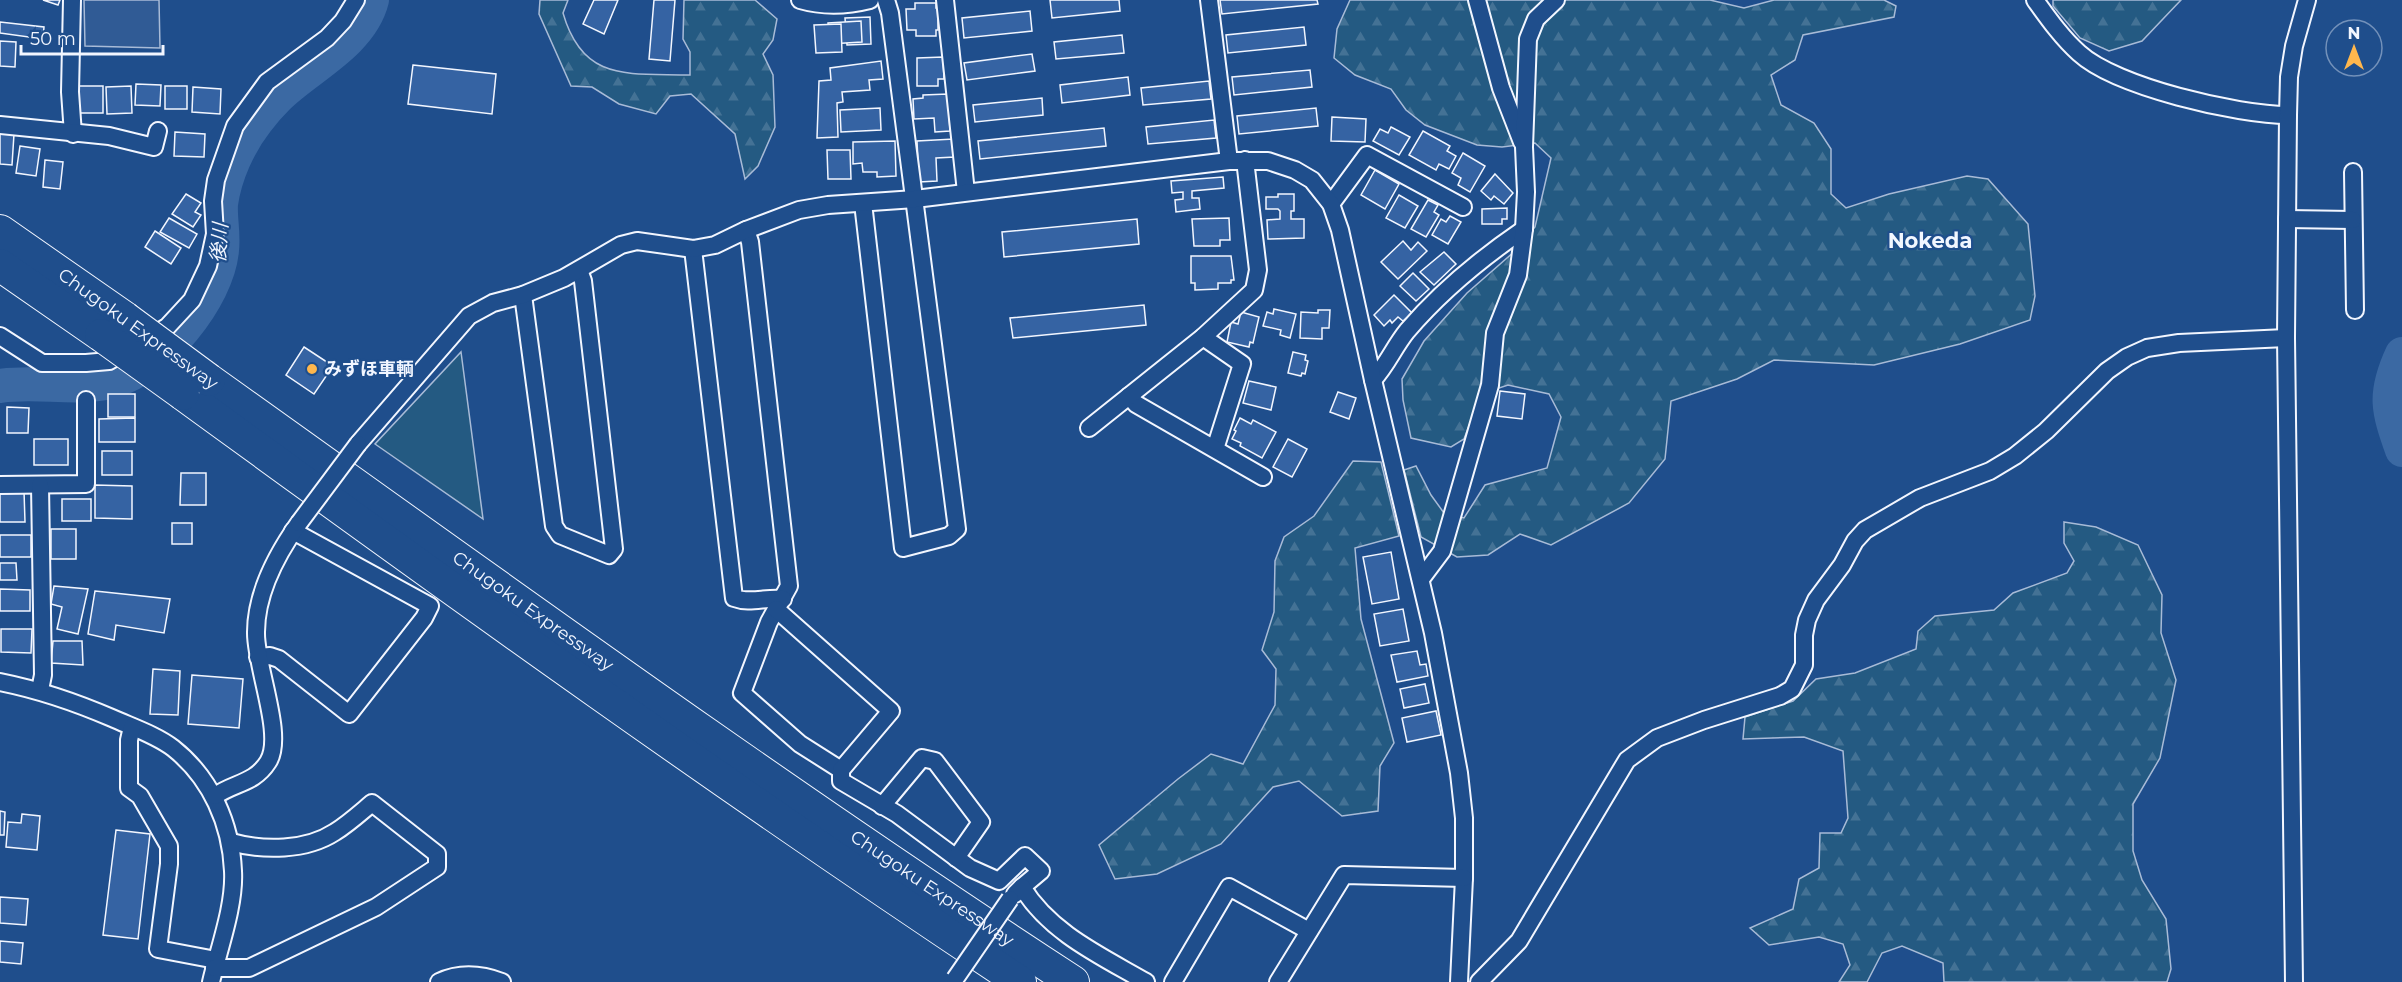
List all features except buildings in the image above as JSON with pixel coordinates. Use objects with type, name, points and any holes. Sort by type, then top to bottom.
[{"type":"highway","name":"Chugoku Expressway","points":[[0,231],[113,326],[601,696],[1020,982]]},
{"type":"highway","name":"Chugoku Expressway","points":[[0,265],[113,326]]},
{"type":"highway","name":"Chugoku Expressway","points":[[196,387],[617,672],[767,777],[1073,982]]},
{"type":"street","points":[[72,0],[70,92],[73,134]]},
{"type":"street","points":[[0,336],[42,363],[86,363],[109,361],[167,327],[192,300],[208,266],[215,234],[213,201],[216,180],[236,126],[267,82],[327,38],[343,21],[356,0]]},
{"type":"street","points":[[800,0],[848,6],[870,0]]},
{"type":"street","points":[[863,203],[903,548],[949,536],[957,529],[915,199],[890,13],[886,0]]},
{"type":"street","points":[[945,0],[966,192]]},
{"type":"street","points":[[1089,428],[1203,337],[1254,290],[1258,270],[1209,0]]},
{"type":"street","points":[[1477,0],[1501,88],[1524,147]]},
{"type":"street","points":[[1421,579],[1442,551],[1490,385],[1495,333],[1518,275],[1526,192],[1524,147],[1528,39],[1536,19],[1556,0]]},
{"type":"street","points":[[2035,0],[2052,24],[2079,54],[2114,76],[2136,84],[2235,109],[2266,115],[2288,115]]},
{"type":"street","points":[[2294,982],[2286,338],[2288,115],[2289,77],[2294,46],[2307,0]]},
{"type":"street","points":[[0,125],[109,136],[154,147],[158,131]]},
{"type":"street","points":[[1331,204],[1367,155],[1463,207]]},
{"type":"street","points":[[215,796],[223,790],[257,777],[270,760],[274,735],[255,631],[261,597],[271,568],[296,527],[358,444],[469,316],[493,303],[523,295],[579,270],[621,245],[637,241],[693,249],[715,244],[799,210],[828,205],[915,199],[1237,160],[1268,161],[1295,170],[1312,180],[1331,204],[1340,230],[1353,285],[1373,380],[1421,579],[1460,773],[1464,818],[1464,878],[1459,982]]},
{"type":"street","points":[[2353,171],[2355,310]]},
{"type":"street","points":[[2287,219],[2353,220]]},
{"type":"street","points":[[1373,380],[1383,369],[1406,333],[1450,284],[1524,229]]},
{"type":"street","points":[[746,230],[750,242],[789,586],[769,622],[742,693],[800,744],[841,770]]},
{"type":"street","points":[[693,249],[734,598],[745,602],[770,597],[780,604],[891,711],[841,770],[842,781],[882,806],[970,868],[999,882],[1025,856],[1041,871],[1016,893],[954,980]]},
{"type":"street","points":[[523,295],[554,526],[560,535],[609,555],[614,549],[583,281],[579,270]]},
{"type":"street","points":[[1203,337],[1242,364],[1215,448]]},
{"type":"street","points":[[1479,982],[1519,941],[1627,760],[1657,738],[1704,720],[1780,696],[1792,689],[1804,666],[1804,635],[1807,620],[1816,600],[1842,565],[1855,541],[1865,530],[1920,498],[1990,471],[2015,456],[2046,431],[2107,371],[2127,357],[2147,348],[2179,343],[2286,338]]},
{"type":"street","points":[[1129,396],[1136,404],[1263,477]]},
{"type":"street","points":[[0,485],[86,484],[86,400]]},
{"type":"street","points":[[40,485],[43,663],[40,690]]},
{"type":"street","points":[[258,657],[279,658],[349,714],[424,618],[430,606],[296,527]]},
{"type":"street","points":[[0,682],[40,690],[73,701],[172,747],[191,765],[215,796],[231,842],[233,873],[231,900],[214,970]]},
{"type":"street","points":[[132,727],[129,740],[129,788],[140,796],[169,846],[169,864],[158,950],[214,970],[249,968],[376,907],[437,867],[437,854],[372,803],[333,834],[303,844],[276,849],[249,847],[231,842]]},
{"type":"street","points":[[882,806],[922,758],[934,761],[981,822],[956,858]]},
{"type":"street","points":[[1278,982],[1344,875],[1464,878]]},
{"type":"street","points":[[1173,982],[1229,886],[1309,932]]},
{"type":"street","points":[[1016,893],[1028,898],[1068,938],[1146,982]]},
{"type":"street","points":[[439,982],[462,975],[484,976],[502,982]]},
{"type":"green space","points":[[540,0],[568,0],[563,13],[572,36],[583,52],[596,63],[611,70],[628,73],[690,75],[690,52],[683,39],[684,0],[755,0],[777,19],[773,40],[763,54],[773,75],[775,127],[758,166],[745,179],[735,134],[691,94],[670,96],[656,114],[619,104],[592,87],[571,86],[539,14]]},
{"type":"green space","points":[[1350,0],[1710,0],[1744,8],[1774,0],[1884,0],[1896,6],[1894,17],[1803,35],[1795,60],[1771,75],[1781,105],[1814,123],[1831,149],[1831,194],[1846,208],[1889,194],[1967,176],[1988,179],[2028,224],[2035,296],[2030,320],[1960,344],[1874,365],[1774,360],[1737,379],[1671,401],[1665,459],[1629,503],[1551,545],[1520,534],[1488,555],[1457,557],[1421,537],[1404,470],[1416,466],[1431,495],[1444,513],[1464,518],[1485,485],[1547,468],[1561,417],[1549,394],[1508,385],[1481,394],[1464,439],[1451,447],[1411,438],[1403,400],[1402,379],[1424,341],[1467,293],[1515,251],[1535,227],[1551,158],[1535,143],[1502,147],[1477,145],[1425,125],[1406,110],[1391,89],[1355,75],[1334,58],[1337,29]]},
{"type":"green space","points":[[2053,0],[2181,0],[2142,41],[2109,51],[2080,38],[2053,6]]},
{"type":"green space","points":[[461,352],[483,519],[375,444]]},
{"type":"green space","points":[[1353,461],[1381,462],[1399,536],[1355,548],[1361,619],[1394,743],[1380,766],[1378,811],[1342,816],[1299,781],[1273,787],[1221,844],[1157,874],[1115,879],[1099,845],[1211,754],[1243,764],[1275,705],[1276,669],[1262,650],[1274,612],[1275,561],[1284,537],[1314,516]]},
{"type":"green space","points":[[2064,522],[2096,527],[2138,545],[2162,595],[2161,633],[2176,680],[2160,758],[2133,804],[2133,851],[2142,880],[2166,919],[2171,969],[2167,982],[1944,982],[1943,963],[1902,946],[1882,953],[1867,982],[1839,982],[1850,965],[1843,944],[1819,937],[1769,945],[1750,928],[1793,909],[1799,879],[1819,868],[1820,833],[1841,833],[1848,818],[1843,751],[1804,737],[1743,739],[1745,717],[1793,701],[1816,679],[1855,673],[1916,649],[1918,631],[1935,616],[1994,610],[2013,593],[2067,573],[2074,561],[2064,543]]},
{"type":"shaded area","points":[[84,0],[159,0],[160,48],[85,46]]},
{"type":"waterway","name":"後川","points":[[0,386],[14,384],[86,385],[114,381],[132,374],[168,346],[198,309],[218,269],[222,250],[221,204],[223,193],[229,171],[244,140],[259,118],[278,97],[332,54],[357,30],[372,0]]},
{"type":"waterway","points":[[2402,354],[2390,392],[2393,424],[2402,450]]},
{"type":"place","name":"みずほ車輌","points":[[312,369]]},
{"type":"district","name":"Nokeda","points":[[1930,240]]}]
